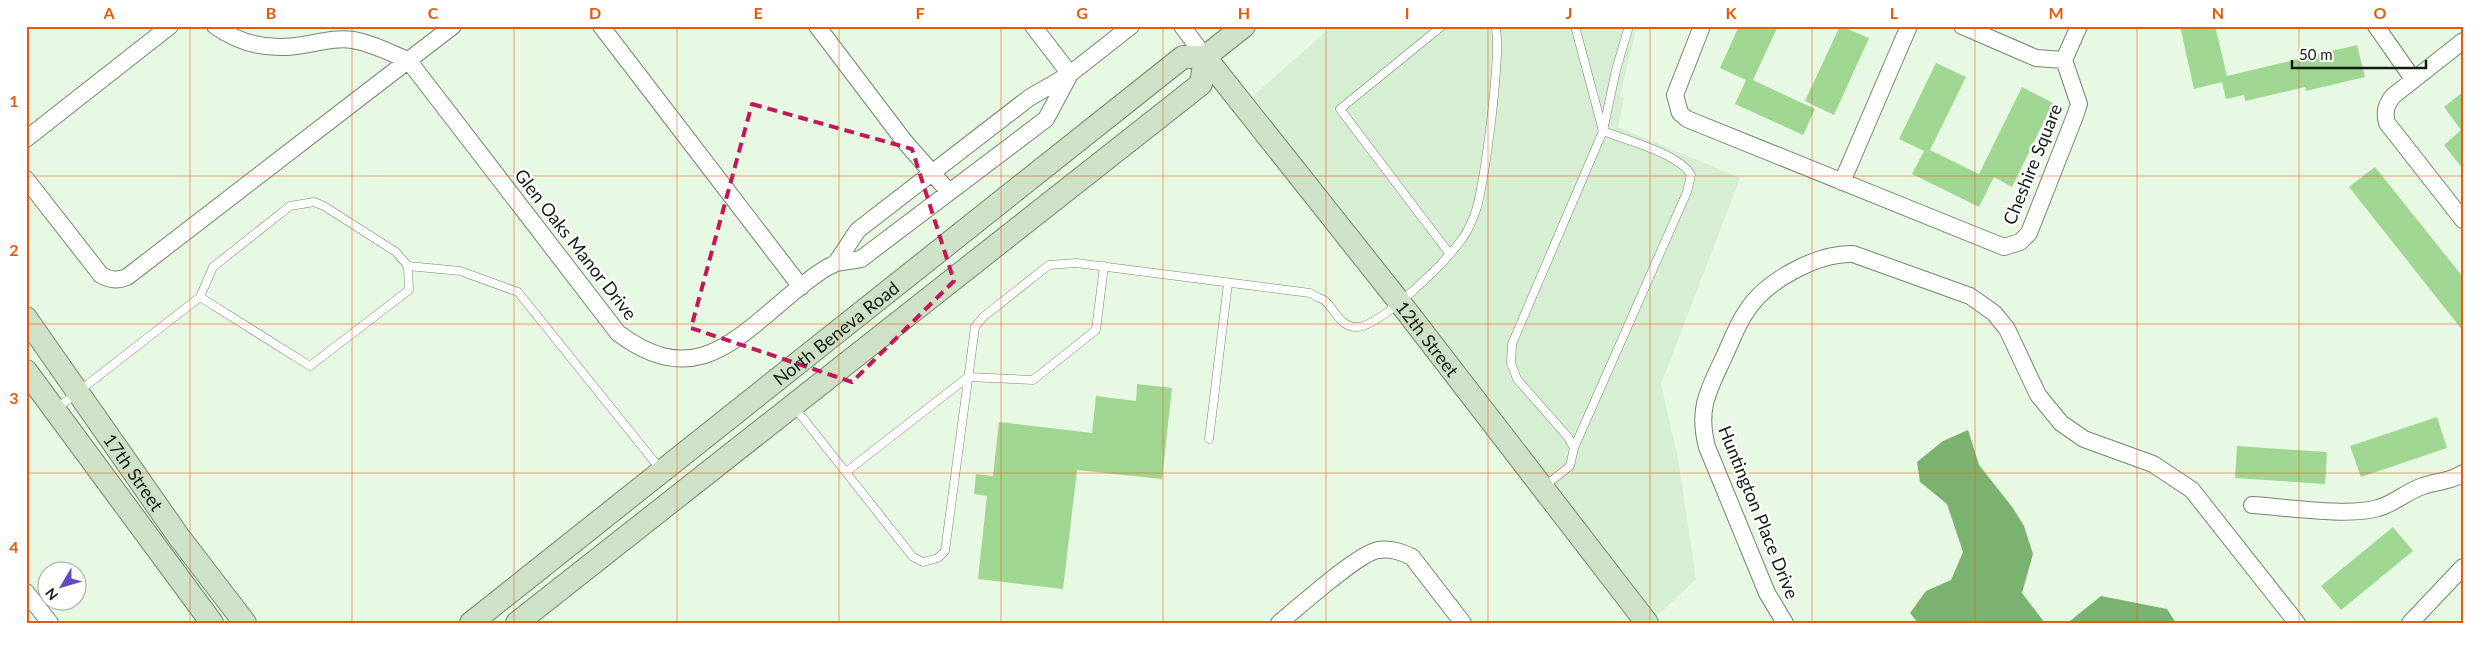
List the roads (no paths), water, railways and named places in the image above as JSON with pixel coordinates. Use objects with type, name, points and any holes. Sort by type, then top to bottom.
[{"type":"main road","points":[[1205,57],[1244,26]]},
{"type":"main road","name":"North Beneva Road","points":[[471,623],[1183,57],[1205,57],[1201,84],[517,623]]},
{"type":"main road","name":"12th Street","points":[[1205,57],[1401,304],[1647,623]]},
{"type":"main road","name":"17th Street","points":[[26,318],[173,529],[245,623]]},
{"type":"main road","name":"17th Street","points":[[26,371],[212,623]]},
{"type":"street","points":[[26,139],[170,26]]},
{"type":"street","name":"Glen Oaks Manor Drive","points":[[215,26],[238,40],[262,46],[280,48],[328,40],[353,40],[368,43],[408,60],[618,333],[637,347],[654,355],[674,359],[707,355],[727,346],[801,287],[836,263],[858,230],[1029,98],[1070,74],[1131,26]]},
{"type":"street","points":[[26,179],[101,275],[109,279],[118,280],[126,277],[453,26]]},
{"type":"street","points":[[601,26],[801,287]]},
{"type":"street","points":[[817,26],[906,142],[934,172],[949,192]]},
{"type":"street","points":[[1033,26],[1070,74]]},
{"type":"street","points":[[1182,26],[1205,57]]},
{"type":"street","name":"Cheshire Square","points":[[1702,26],[1676,95],[1680,112],[1687,119],[2004,247],[2020,242],[2029,233],[2078,104],[2064,60]]},
{"type":"street","points":[[1842,182],[1909,26]]},
{"type":"street","points":[[1962,26],[2036,58],[2064,60],[2079,26]]},
{"type":"street","points":[[2376,26],[2413,79]]},
{"type":"street","points":[[2463,41],[2393,96],[2387,104],[2385,115],[2387,123],[2463,220]]},
{"type":"street","name":"Glen Oaks Manor Drive","points":[[836,263],[861,259],[1046,119],[1070,74]]},
{"type":"street","name":"Huntington Place Drive","points":[[1785,623],[1767,593],[1707,447],[1702,428],[1702,410],[1706,394],[1746,312],[1756,298],[1773,284],[1809,263],[1844,254],[1853,254],[1970,296],[1994,313],[2006,329],[2038,395],[2061,423],[2084,439],[2153,464],[2192,490],[2297,623]]},
{"type":"street","points":[[2252,505],[2360,512],[2380,508],[2404,493],[2424,485],[2448,481],[2463,473]]},
{"type":"street","points":[[1279,623],[1363,556],[1386,549],[1401,551],[1412,557],[1463,623]]},
{"type":"street","points":[[2410,623],[2463,567]]},
{"type":"street","points":[[26,592],[50,623]]},
{"type":"lane","points":[[1442,26],[1340,109],[1449,253]]},
{"type":"lane","points":[[793,405],[913,558],[924,562],[938,558],[945,551],[975,327],[983,316],[1049,265],[1076,263],[1310,294],[1324,301],[1344,324],[1358,327],[1401,304],[1463,238],[1479,202],[1494,87],[1498,41],[1495,26]]},
{"type":"lane","points":[[1575,26],[1603,131]]},
{"type":"lane","points":[[1574,448],[1568,437],[1517,379],[1511,363],[1512,344],[1603,131],[1616,70],[1629,26]]},
{"type":"lane","points":[[1543,488],[1570,466],[1574,448],[1687,192],[1692,175],[1687,168],[1669,157],[1603,131]]},
{"type":"lane","points":[[55,410],[200,297],[213,267],[290,206],[314,202],[324,206],[396,252],[408,266],[409,290],[310,366],[200,297]]},
{"type":"lane","points":[[408,266],[460,271],[518,292],[662,471]]},
{"type":"lane","points":[[846,472],[968,377],[1033,380],[1096,330],[1104,266]]},
{"type":"lane","points":[[1209,439],[1228,283]]}]
